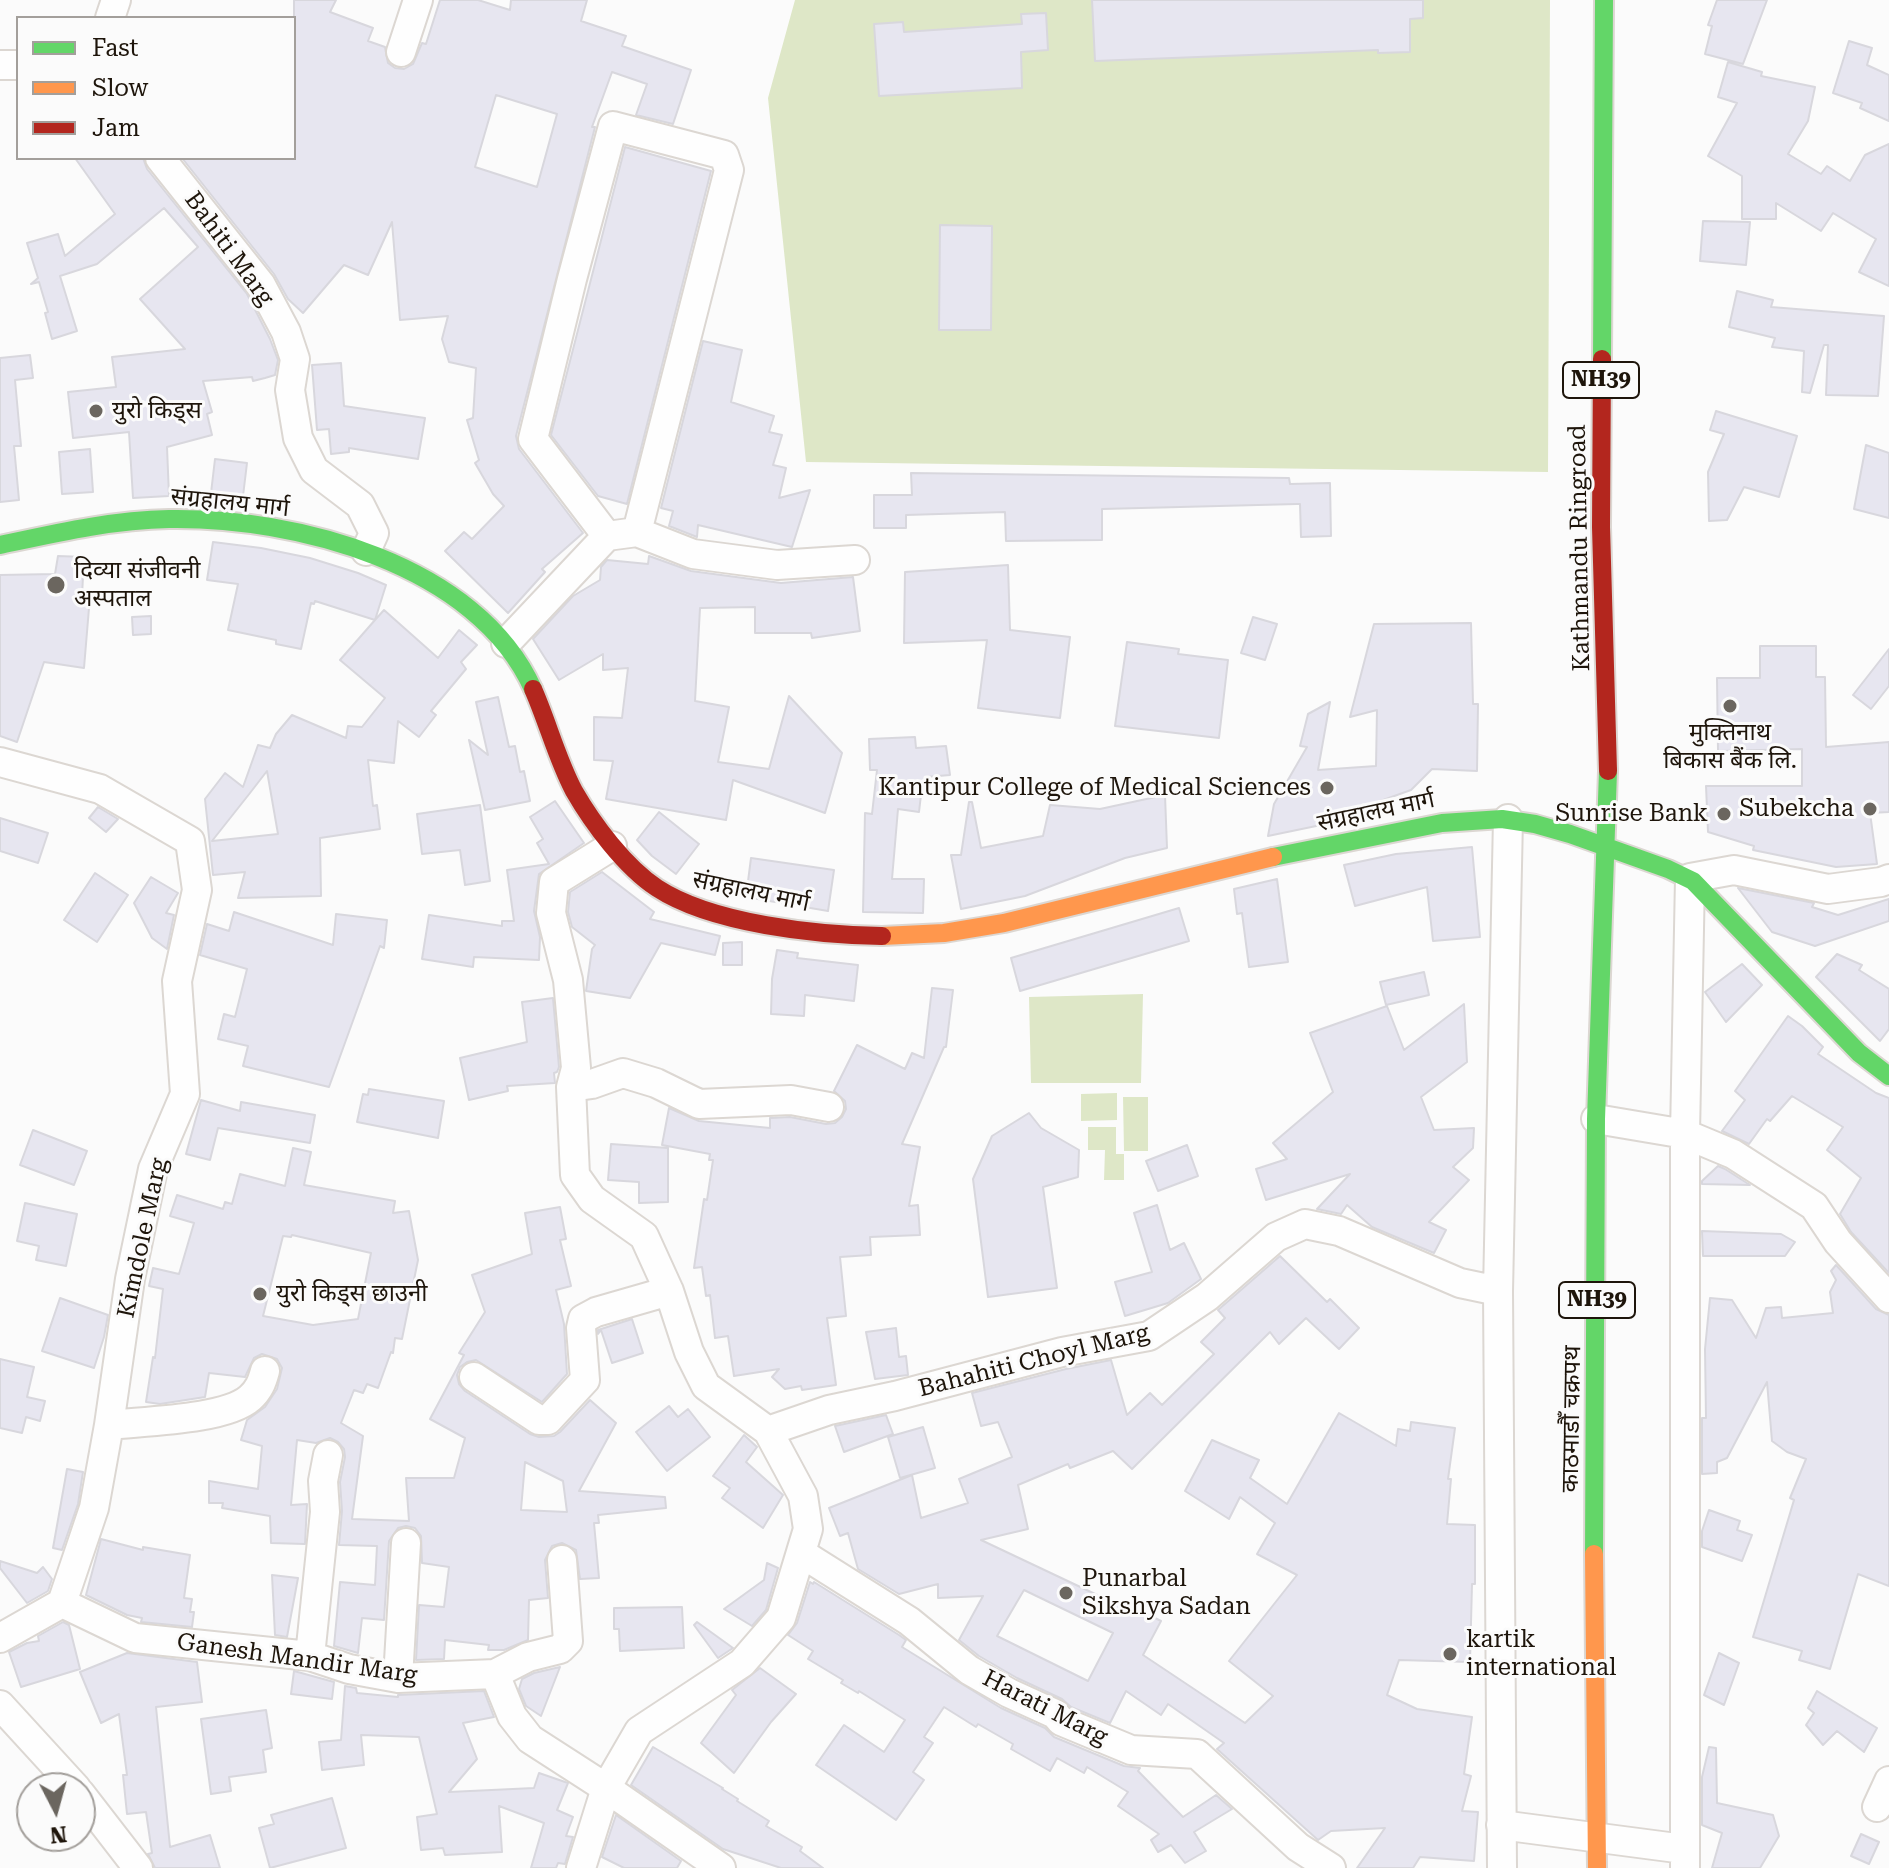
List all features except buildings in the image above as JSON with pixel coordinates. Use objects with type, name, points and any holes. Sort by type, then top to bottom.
[{"type":"main road","name":"Kathmandu Ringroad","points":[[1604,0],[1601,527],[1608,760]]},
{"type":"main road","name":"संग्रहालय मार्ग","points":[[0,545],[86,527],[178,519],[233,523],[297,534],[366,551],[425,578],[462,604],[506,643],[523,669],[572,786],[612,846],[636,874],[675,900],[751,921],[872,936],[916,936],[959,931],[1049,913],[1184,878],[1458,819],[1508,819],[1565,834],[1690,878]]},
{"type":"main road","name":"काठमाडाैँ चक्रपथ","points":[[1598,1840],[1593,1650],[1596,1119],[1608,760]]},
{"type":"main road","points":[[1690,878],[1859,1053],[1889,1076]]},
{"type":"main road","name":"NH39","points":[[1597,1868],[1598,1840]]},
{"type":"street","points":[[401,52],[418,0]]},
{"type":"street","points":[[607,536],[533,439],[557,335],[613,126],[724,155],[729,170],[637,532]]},
{"type":"street","name":"Bahiti Marg","points":[[162,160],[244,261],[261,285],[286,332],[295,359],[290,390],[298,438],[314,470],[360,505],[374,533],[366,551]]},
{"type":"street","points":[[506,643],[607,536],[637,532],[693,554],[777,565],[855,560]]},
{"type":"street","name":"Kimdole Marg","points":[[0,762],[100,789],[190,841],[197,890],[177,981],[185,1094],[153,1169],[130,1279],[94,1508],[62,1603]]},
{"type":"street","points":[[1502,1868],[1498,1291],[1508,819]]},
{"type":"street","points":[[581,1868],[606,1788],[639,1731],[742,1663],[781,1618],[808,1529],[803,1496],[768,1431],[706,1386],[689,1352],[669,1291],[644,1236],[592,1199],[575,1175],[571,1087],[576,1068],[568,980],[551,913],[554,882],[612,846]]},
{"type":"street","points":[[1501,1825],[1598,1840],[1684,1859],[1685,1134],[1690,878],[1734,870],[1828,889],[1889,879]]},
{"type":"street","points":[[571,1087],[592,1084],[623,1073],[656,1083],[699,1104],[791,1100],[829,1107]]},
{"type":"street","points":[[1596,1119],[1685,1134],[1733,1154],[1814,1206],[1838,1242],[1889,1298]]},
{"type":"street","name":"Bahahiti Choyl Marg","points":[[768,1431],[829,1410],[1062,1352],[1149,1336],[1207,1297],[1276,1237],[1305,1224],[1339,1231],[1460,1283],[1498,1291]]},
{"type":"street","points":[[474,1377],[539,1420],[548,1420],[585,1380],[583,1319],[596,1312],[669,1291]]},
{"type":"street","points":[[109,1425],[219,1413],[249,1400],[261,1385],[265,1371]]},
{"type":"street","points":[[310,1656],[325,1512],[323,1481],[328,1455]]},
{"type":"street","points":[[398,1678],[406,1543]]},
{"type":"street","name":"Harati Marg","points":[[801,1553],[909,1621],[969,1670],[1055,1714],[1061,1721],[1131,1750],[1197,1754],[1298,1847],[1331,1868]]},
{"type":"street","points":[[562,1560],[568,1641],[560,1649],[528,1657],[495,1674],[512,1716],[530,1739],[721,1868]]},
{"type":"street","points":[[0,1638],[62,1603]]},
{"type":"street","name":"Ganesh Mandir Marg","points":[[62,1603],[135,1638],[310,1656],[349,1669],[398,1678],[495,1674]]},
{"type":"street","points":[[0,1705],[61,1772]]},
{"type":"street","points":[[1877,1807],[1889,1781]]},
{"type":"street","points":[[96,1813],[138,1868]]},
{"type":"green space","points":[[795,0],[1550,0],[1548,472],[806,462],[768,98]]},
{"type":"green space","points":[[1143,994],[1141,1083],[1031,1083],[1029,997]]},
{"type":"green space","points":[[1117,1093],[1117,1120],[1081,1121],[1081,1094]]},
{"type":"green space","points":[[1123,1097],[1148,1097],[1148,1151],[1124,1151]]},
{"type":"green space","points":[[1088,1127],[1116,1127],[1116,1154],[1124,1154],[1124,1180],[1104,1180],[1105,1150],[1088,1150]]},
{"type":"traffic: fast","points":[[1602,359],[1604,0]]},
{"type":"traffic: fast","points":[[0,545],[105,525],[169,519],[271,527],[325,539],[377,556],[426,580],[470,609],[506,646],[533,689]]},
{"type":"traffic: fast","points":[[1594,1554],[1596,1119],[1608,771]]},
{"type":"traffic: fast","points":[[1273,857],[1442,823],[1502,819],[1570,834],[1693,881],[1859,1053],[1889,1076]]},
{"type":"traffic: slow","points":[[882,936],[944,933],[1004,923],[1273,857]]},
{"type":"traffic: slow","points":[[1594,1554],[1597,1868]]},
{"type":"traffic: jam","points":[[1602,359],[1601,527],[1608,771]]},
{"type":"traffic: jam","points":[[533,689],[563,766],[582,804],[622,857],[657,888],[706,911],[735,919],[797,930],[882,936]]},
{"type":"place","name":"युरो किड्स","points":[[96,411]]},
{"type":"place","name":"दिव्या संजीवनी अस्पताल","points":[[56,585]]},
{"type":"place","name":"मुक्तिनाथ बिकास बैंक लि.","points":[[1730,706]]},
{"type":"place","name":"Kantipur College of Medical Sciences","points":[[1327,788]]},
{"type":"place","name":"Subekcha","points":[[1870,809]]},
{"type":"place","name":"Sunrise Bank","points":[[1724,814]]},
{"type":"place","name":"युरो किड्स छाउनी","points":[[260,1294]]},
{"type":"place","name":"Punarbal Sikshya Sadan","points":[[1066,1593]]},
{"type":"place","name":"kartik international","points":[[1450,1654]]}]
